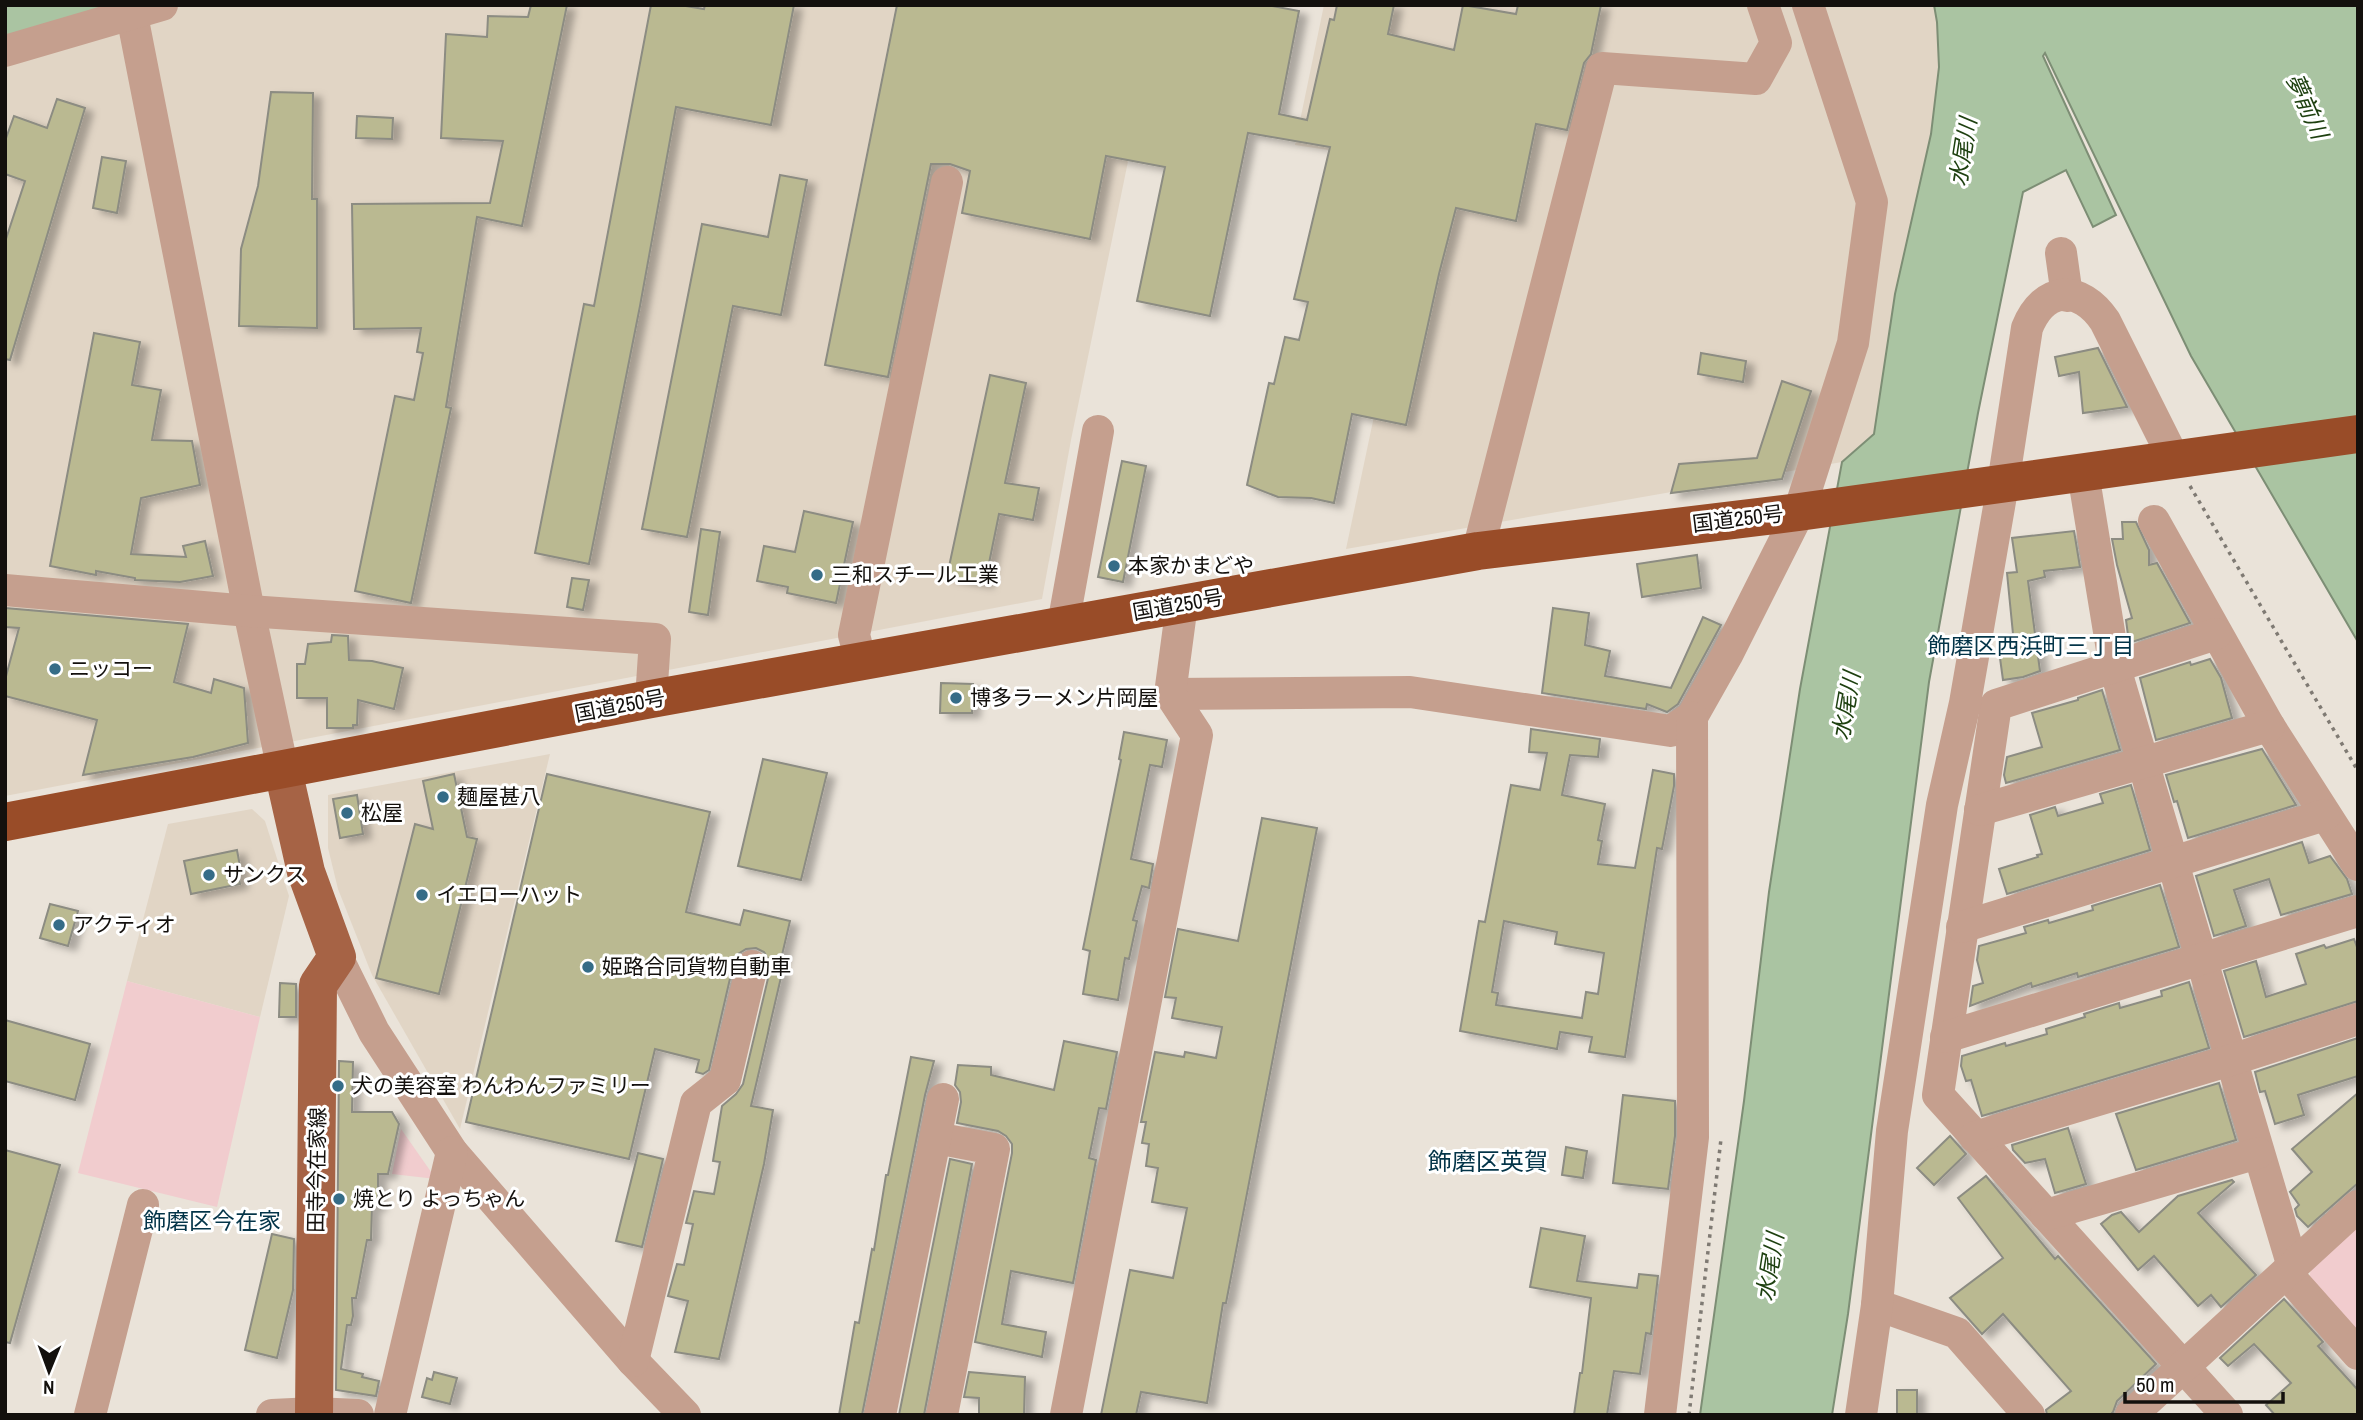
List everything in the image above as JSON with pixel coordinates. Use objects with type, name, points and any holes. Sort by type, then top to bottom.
[{"type":"highway","name":"国道250号","points":[[5,822],[651,699],[1478,551],[1799,512],[2358,434]]},
{"type":"main road","points":[[283,770],[306,872],[337,957]]},
{"type":"main road","name":"田寺今在家線","points":[[314,1414],[318,985],[337,957]]},
{"type":"street","points":[[5,51],[131,10],[162,5]]},
{"type":"street","points":[[1478,551],[1602,68],[1756,79],[1776,43],[1763,5]]},
{"type":"street","points":[[1170,694],[1410,692],[1671,731],[1692,717],[1727,655],[1799,512],[1853,343],[1872,202],[1808,5]]},
{"type":"street","points":[[131,10],[249,611],[283,770]]},
{"type":"street","points":[[862,662],[854,635],[947,182]]},
{"type":"street","points":[[2061,253],[2067,296]]},
{"type":"street","points":[[1861,1415],[1877,1305],[1892,1131],[1941,805],[1965,703],[2027,328],[2033,313],[2043,301],[2067,296],[2087,301],[2097,309],[2174,459]]},
{"type":"street","points":[[1063,625],[1098,431]]},
{"type":"street","points":[[2083,473],[2115,668],[2290,1270],[2358,1354]]},
{"type":"street","points":[[2154,521],[2269,726],[2358,865]]},
{"type":"street","points":[[5,590],[249,611],[655,639],[651,699]]},
{"type":"street","points":[[1066,1415],[1197,735],[1170,694],[1182,604]]},
{"type":"street","points":[[2216,634],[1996,705],[1938,1095],[2227,1415]]},
{"type":"street","points":[[1660,1415],[1693,1137],[1692,717]]},
{"type":"street","points":[[1980,810],[2269,726]]},
{"type":"street","points":[[1962,928],[2325,815]]},
{"type":"street","points":[[1946,1037],[2358,911]]},
{"type":"street","points":[[337,957],[374,1032],[452,1152],[634,1362],[685,1415]]},
{"type":"street","points":[[634,1362],[696,1103],[725,1080],[752,966]]},
{"type":"street","points":[[1975,1137],[2358,1019]]},
{"type":"street","points":[[880,1415],[943,1099]]},
{"type":"street","points":[[936,1138],[994,1149],[942,1415]]},
{"type":"street","points":[[390,1415],[452,1152]]},
{"type":"street","points":[[2046,1215],[2258,1153]]},
{"type":"street","points":[[90,1415],[143,1205]]},
{"type":"street","points":[[2131,1415],[2358,1206]]},
{"type":"street","points":[[1877,1305],[1958,1333],[2029,1415]]},
{"type":"street","points":[[272,1415],[358,1415]]},
{"type":"path","points":[[2174,459],[2358,771]]},
{"type":"shaded area","points":[[114,5],[1160,5],[1071,440],[1042,599],[5,796],[5,38]]},
{"type":"shaded area","points":[[1324,5],[1934,5],[1939,67],[1931,134],[1895,294],[1874,434],[1842,462],[1346,549],[1427,165],[1295,145]]},
{"type":"shaded area","points":[[550,754],[460,1129],[372,975],[338,889],[328,848],[328,795]]},
{"type":"shaded area","points":[[252,809],[265,821],[289,896],[260,1017],[127,981],[168,824]]},
{"type":"shaded area","points":[[127,981],[260,1017],[217,1207],[78,1173]]},
{"type":"shaded area","points":[[401,1129],[436,1179],[392,1174]]},
{"type":"shaded area","points":[[2358,1224],[2358,1335],[2309,1281],[2311,1267]]},
{"type":"water","points":[[5,5],[114,5],[5,38]]},
{"type":"water","points":[[1934,5],[2358,5],[2358,642],[2191,356],[2045,53],[2043,56],[2116,215],[2093,227],[2066,170],[2023,192],[1978,413],[1929,682],[1848,1314],[1832,1415],[1700,1415],[1744,1101],[1769,892],[1800,689],[1842,462],[1874,434],[1895,294],[1931,134],[1939,67]]},
{"type":"building","points":[[531,5],[567,5],[522,226],[477,217],[446,407],[451,408],[411,603],[355,591],[395,396],[414,400],[423,353],[417,352],[421,328],[354,329],[352,204],[490,203],[503,141],[441,138],[446,34],[487,37],[488,16],[528,17]]},
{"type":"building","points":[[651,5],[680,5],[704,9],[705,5],[794,5],[771,125],[676,107],[589,564],[535,553],[584,304],[594,306]]},
{"type":"building","points":[[897,5],[1267,5],[1299,11],[1279,114],[1307,120],[1330,19],[1334,20],[1337,5],[1394,5],[1388,34],[1454,50],[1463,5],[1516,14],[1518,5],[1601,5],[1591,54],[1584,63],[1567,130],[1536,124],[1516,221],[1456,208],[1406,425],[1352,414],[1334,503],[1311,498],[1278,497],[1247,485],[1269,383],[1274,384],[1285,337],[1299,340],[1308,302],[1294,299],[1330,147],[1248,133],[1210,316],[1137,301],[1165,167],[1106,156],[1090,239],[962,213],[970,171],[950,164],[931,164],[888,377],[825,365]]},
{"type":"building","points":[[271,92],[313,93],[312,199],[317,199],[317,328],[239,326],[241,249],[258,186]]},
{"type":"building","points":[[57,99],[85,108],[10,360],[5,359],[5,242],[25,181],[5,174],[5,141],[14,116],[47,128]]},
{"type":"building","points":[[357,116],[393,118],[392,139],[356,138]]},
{"type":"building","points":[[102,157],[126,161],[117,213],[93,208]]},
{"type":"building","points":[[780,175],[807,180],[781,315],[733,306],[687,537],[642,529],[702,224],[768,237]]},
{"type":"building","points":[[94,333],[140,342],[132,385],[161,390],[152,440],[192,441],[200,485],[141,498],[131,554],[186,557],[183,546],[205,541],[213,576],[180,582],[135,580],[96,571],[96,575],[50,566]]},
{"type":"building","points":[[2098,348],[2127,407],[2083,413],[2079,372],[2059,376],[2055,357]]},
{"type":"building","points":[[1701,353],[1746,361],[1743,382],[1698,374]]},
{"type":"building","points":[[990,375],[1026,383],[1005,483],[1039,488],[1033,520],[999,514],[985,583],[947,576]]},
{"type":"building","points":[[1782,381],[1811,391],[1782,479],[1671,493],[1679,464],[1757,458]]},
{"type":"building","points":[[1122,461],[1146,466],[1123,582],[1098,577]]},
{"type":"building","points":[[804,511],[853,522],[836,603],[787,593],[788,587],[757,581],[764,546],[795,552]]},
{"type":"building","points":[[2122,522],[2136,522],[2149,550],[2149,565],[2157,563],[2190,623],[2129,643],[2126,620],[2132,618],[2112,539],[2123,539]]},
{"type":"building","points":[[701,529],[720,532],[708,615],[689,612]]},
{"type":"building","points":[[2074,531],[2080,567],[2044,571],[2045,577],[2028,581],[2040,671],[2003,680],[1997,636],[2013,634],[2007,573],[2017,572],[2012,538]]},
{"type":"building","points":[[1697,555],[1701,588],[1642,597],[1637,564]]},
{"type":"building","points":[[572,578],[589,580],[583,610],[567,607]]},
{"type":"building","points":[[5,608],[188,624],[174,682],[211,693],[214,679],[244,688],[248,743],[193,757],[83,775],[97,720],[5,696],[5,680],[19,628],[5,627]]},
{"type":"building","points":[[1553,608],[1589,613],[1585,645],[1610,651],[1605,676],[1671,688],[1703,617],[1721,625],[1678,704],[1667,712],[1647,704],[1646,709],[1542,693]]},
{"type":"building","points":[[332,635],[348,636],[349,660],[372,661],[403,668],[394,709],[358,700],[357,725],[353,725],[353,728],[327,728],[327,698],[297,698],[297,664],[305,664],[308,644],[331,642]]},
{"type":"building","points":[[2210,659],[2221,678],[2232,718],[2156,740],[2140,678],[2190,662],[2191,665]]},
{"type":"building","name":"博多ラーメン片岡屋","points":[[941,683],[973,684],[972,713],[940,713]]},
{"type":"building","points":[[2102,690],[2120,750],[2006,783],[2004,775],[2007,757],[2042,747],[2032,713]]},
{"type":"building","points":[[1531,729],[1600,739],[1598,757],[1570,755],[1562,795],[1605,804],[1598,840],[1602,841],[1598,864],[1635,868],[1653,770],[1674,774],[1662,849],[1657,848],[1625,1057],[1589,1052],[1592,1037],[1560,1032],[1557,1049],[1460,1031],[1479,921],[1485,922],[1511,785],[1540,790],[1547,753],[1529,752]],"holes":[[[1504,921],[1557,932],[1555,944],[1604,953],[1598,994],[1586,992],[1582,1018],[1496,1005],[1498,993],[1492,992]]]},
{"type":"building","points":[[1124,732],[1167,740],[1162,767],[1150,765],[1131,859],[1153,864],[1149,888],[1142,886],[1133,920],[1137,921],[1129,959],[1125,958],[1118,1000],[1083,994],[1090,951],[1083,949],[1121,760]]},
{"type":"building","points":[[2262,749],[2296,805],[2188,838],[2166,775]]},
{"type":"building","points":[[763,759],[827,773],[801,880],[738,866]]},
{"type":"building","points":[[454,774],[467,837],[477,839],[439,994],[376,978],[415,824],[433,829],[423,781]]},
{"type":"building","name":"姫路合同貨物自動車","points":[[547,774],[710,812],[686,912],[740,925],[744,910],[790,921],[778,972],[782,973],[751,1106],[773,1110],[764,1164],[719,1359],[675,1352],[688,1301],[668,1296],[677,1264],[684,1265],[693,1224],[686,1223],[694,1191],[714,1194],[720,1162],[713,1161],[722,1106],[743,1084],[770,970],[769,960],[764,952],[756,948],[746,949],[738,954],[734,961],[709,1070],[703,1074],[696,1072],[699,1060],[655,1049],[629,1159],[466,1122]]},
{"type":"building","points":[[2131,785],[2150,850],[2007,894],[1999,869],[2042,854],[2030,815],[2055,807],[2058,816],[2103,803],[2100,794]]},
{"type":"building","points":[[357,795],[363,834],[340,838],[333,799]]},
{"type":"building","points":[[1262,818],[1317,828],[1226,1303],[1223,1303],[1207,1403],[1141,1392],[1136,1415],[1101,1415],[1130,1270],[1173,1278],[1187,1208],[1152,1202],[1158,1168],[1146,1166],[1149,1144],[1142,1143],[1146,1122],[1141,1122],[1155,1052],[1184,1057],[1185,1052],[1216,1058],[1222,1027],[1172,1018],[1176,998],[1165,997],[1178,929],[1238,941]]},
{"type":"building","points":[[2302,842],[2309,863],[2330,856],[2347,879],[2352,894],[2281,915],[2269,879],[2234,890],[2246,926],[2214,936],[2196,876]]},
{"type":"building","points":[[237,850],[240,884],[191,894],[184,861]]},
{"type":"building","points":[[2160,885],[2179,947],[2078,977],[2077,973],[2032,987],[2031,983],[1970,1006],[1973,986],[1983,983],[1977,960],[1979,946],[2026,933],[2024,927],[2093,910],[2092,906]]},
{"type":"building","name":"アクティオ","points":[[50,904],[78,911],[68,946],[40,938]]},
{"type":"building","points":[[2354,939],[2358,950],[2358,1001],[2244,1037],[2224,971],[2256,961],[2266,997],[2306,984],[2296,954]]},
{"type":"building","points":[[2189,982],[2209,1048],[1982,1116],[1971,1080],[1966,1081],[1961,1066],[1962,1056],[2047,1034],[2046,1029],[2085,1017],[2084,1014],[2119,1003],[2120,1008],[2162,996],[2161,991]]},
{"type":"building","points":[[280,983],[296,984],[296,1017],[279,1017]]},
{"type":"building","points":[[5,1020],[90,1044],[75,1100],[5,1081]]},
{"type":"building","points":[[2358,1038],[2358,1076],[2298,1095],[2304,1115],[2275,1124],[2265,1091],[2260,1092],[2255,1072]]},
{"type":"building","points":[[1064,1041],[1117,1052],[1106,1109],[1099,1108],[1089,1158],[1096,1160],[1073,1283],[1011,1271],[1002,1324],[1046,1332],[1042,1357],[975,1342],[1012,1144],[998,1131],[957,1123],[961,1102],[960,1092],[955,1085],[958,1065],[991,1067],[991,1075],[1054,1090]]},
{"type":"building","points":[[911,1057],[934,1061],[862,1415],[839,1415],[855,1322],[859,1323]]},
{"type":"building","points":[[339,1061],[353,1062],[352,1112],[392,1112],[399,1124],[388,1174],[378,1174],[378,1206],[372,1206],[371,1240],[367,1240],[356,1298],[352,1298],[353,1316],[351,1325],[347,1325],[341,1369],[379,1381],[376,1396],[336,1390]]},
{"type":"building","points":[[2219,1083],[2236,1140],[2136,1170],[2116,1114]]},
{"type":"building","points":[[2358,1093],[2358,1183],[2308,1227],[2297,1216],[2295,1209],[2299,1205],[2290,1192],[2312,1172],[2292,1149]]},
{"type":"building","points":[[1623,1095],[1675,1101],[1675,1136],[1668,1189],[1613,1183]]},
{"type":"building","points":[[2068,1128],[2086,1184],[2055,1193],[2045,1159],[2025,1163],[2013,1150],[2012,1145]]},
{"type":"building","points":[[1950,1136],[1966,1154],[1934,1185],[1917,1168]]},
{"type":"building","points":[[1566,1147],[1587,1151],[1583,1178],[1562,1175]]},
{"type":"building","points":[[5,1150],[60,1165],[10,1343],[5,1342]]},
{"type":"building","points":[[638,1153],[663,1159],[642,1247],[616,1241]]},
{"type":"building","points":[[950,1159],[972,1164],[924,1415],[899,1415]]},
{"type":"building","points":[[1986,1176],[2055,1259],[2058,1256],[2156,1364],[2117,1401],[2110,1415],[2047,1415],[2046,1410],[2071,1391],[2003,1314],[1982,1334],[1950,1298],[2003,1258],[1958,1198]]},
{"type":"building","points":[[2232,1180],[2234,1182],[2198,1213],[2256,1275],[2221,1307],[2211,1295],[2198,1306],[2154,1256],[2138,1270],[2101,1224],[2121,1212],[2139,1232],[2178,1196]]},
{"type":"building","points":[[1541,1228],[1585,1236],[1577,1281],[1637,1288],[1639,1274],[1658,1276],[1651,1334],[1646,1333],[1640,1374],[1614,1371],[1607,1415],[1574,1415],[1591,1298],[1530,1287]]},
{"type":"building","points":[[272,1234],[294,1239],[293,1290],[277,1358],[245,1350]]},
{"type":"building","points":[[2284,1299],[2323,1342],[2318,1346],[2358,1390],[2358,1415],[2275,1415],[2266,1405],[2291,1383],[2254,1344],[2228,1366],[2220,1358]]},
{"type":"building","points":[[434,1372],[457,1378],[450,1404],[422,1397],[427,1378],[432,1380]]},
{"type":"building","points":[[969,1372],[1025,1377],[1024,1415],[979,1415],[979,1398],[964,1397]]},
{"type":"building","points":[[1897,1390],[1917,1390],[1917,1415],[1897,1415]]},
{"type":"place","name":"本家かまどや","points":[[1114,566]]},
{"type":"place","name":"三和スチール工業","points":[[817,575]]},
{"type":"place","name":"ニッコー","points":[[55,669]]},
{"type":"place","name":"博多ラーメン片岡屋","points":[[956,698]]},
{"type":"place","name":"麺屋甚八","points":[[443,797]]},
{"type":"place","name":"松屋","points":[[347,813]]},
{"type":"place","name":"サンクス","points":[[209,875]]},
{"type":"place","name":"イエローハット","points":[[422,895]]},
{"type":"place","name":"アクティオ","points":[[59,925]]},
{"type":"place","name":"姫路合同貨物自動車","points":[[588,967]]},
{"type":"place","name":"犬の美容室 わんわんファミリー","points":[[338,1086]]},
{"type":"place","name":"焼とり よっちゃん","points":[[339,1199]]},
{"type":"district","name":"飾磨区西浜町三丁目","points":[[2031,646]]},
{"type":"district","name":"飾磨区英賀","points":[[1488,1162]]},
{"type":"district","name":"飾磨区今在家","points":[[212,1221]]},
{"type":"water label","name":"夢前川","points":[[2307,106]]},
{"type":"water label","name":"水尾川","points":[[1963,152]]},
{"type":"water label","name":"水尾川","points":[[1846,706]]},
{"type":"water label","name":"水尾川","points":[[1770,1267]]}]
